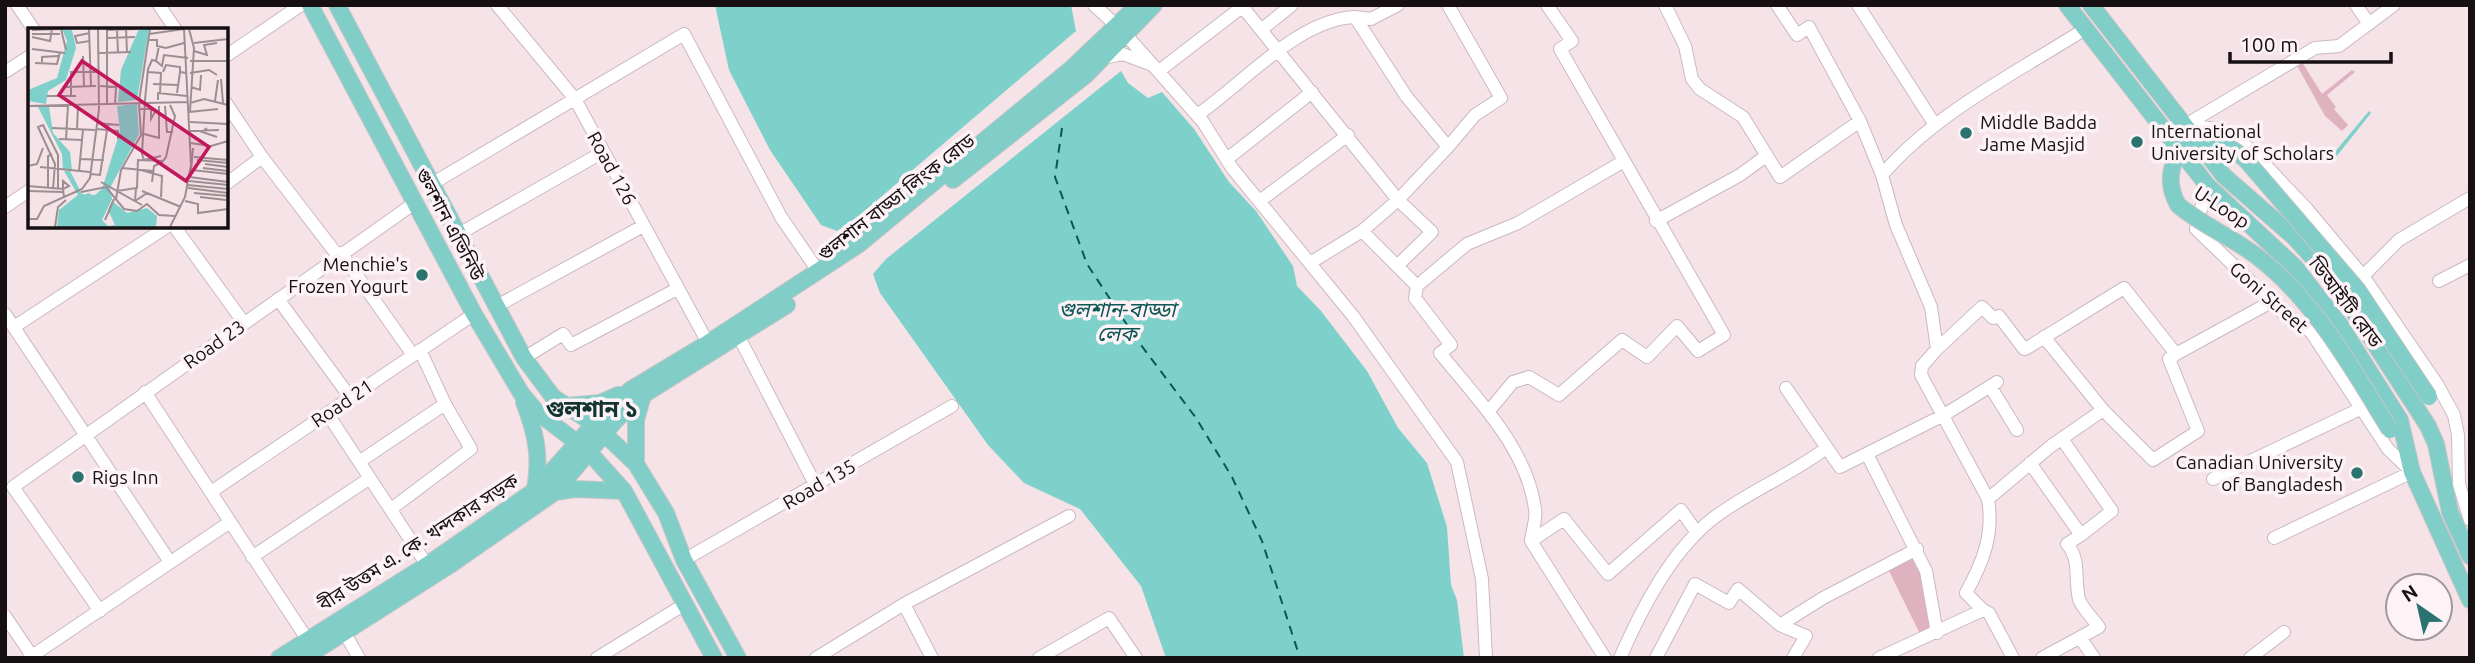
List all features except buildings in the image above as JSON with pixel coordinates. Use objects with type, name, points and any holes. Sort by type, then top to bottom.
[{"type":"main road","name":"গুলশান এভিনিউ","points":[[310,5],[474,314],[521,393],[536,411],[583,447],[624,491],[714,658]]},
{"type":"main road","name":"গুলশান এভিনিউ","points":[[337,5],[524,358],[547,390],[566,407],[599,429],[636,464],[666,513],[684,560],[738,658]]},
{"type":"main road","name":"গুলশান বাড্ডা লিংক রোড","points":[[637,393],[738,337],[863,252],[1103,58],[1123,32],[1138,5]]},
{"type":"main road","name":"গুলশান বাড্ডা লিংক রোড","points":[[637,393],[858,245],[1154,5]]},
{"type":"main road","name":"ডিআইটি রোড","points":[[2067,5],[2207,185],[2295,267],[2317,293],[2393,406],[2403,432],[2405,452],[2412,472],[2470,600]]},
{"type":"main road","name":"ডিআইটি রোড","points":[[2091,5],[2224,176],[2294,237],[2334,281],[2418,408],[2436,444],[2446,497],[2467,549]]},
{"type":"main road","name":"U-Loop","points":[[2405,452],[2330,339],[2290,287],[2245,247],[2178,205],[2172,196],[2171,180],[2175,163],[2184,150],[2203,140],[2221,141],[2255,168],[2357,289],[2429,397],[2436,444]]},
{"type":"main road","points":[[521,393],[538,439],[539,463],[534,491]]},
{"type":"main road","points":[[566,407],[600,403],[637,393],[636,464]]},
{"type":"main road","name":"বীর উত্তম এ. কে. খন্দকার সড়ক","points":[[279,658],[427,565],[534,491],[637,393]]},
{"type":"main road","name":"বীর উত্তম এ. কে. খন্দকার সড়ক","points":[[304,658],[450,565],[555,492],[583,447]]},
{"type":"main road","points":[[555,492],[575,489],[624,491]]},
{"type":"street","points":[[17,5],[33,28]]},
{"type":"street","points":[[159,5],[175,28]]},
{"type":"street","points":[[228,55],[301,5]]},
{"type":"street","points":[[1094,5],[1123,32],[1197,115],[1227,159],[1310,262],[1457,462],[1482,579],[1486,658]]},
{"type":"street","points":[[1261,30],[1292,5]]},
{"type":"street","points":[[1197,115],[1279,51],[1321,24],[1338,17],[1371,19],[1398,5]]},
{"type":"street","points":[[1310,262],[1362,231],[1398,200],[1475,115],[1501,98],[1448,5]]},
{"type":"street","points":[[1488,412],[1513,382],[1529,377],[1559,395],[1622,340],[1647,357],[1677,327],[1698,351],[1724,335],[1656,221],[1560,49],[1572,41],[1547,5]]},
{"type":"street","points":[[1665,5],[1685,46],[1692,79],[1700,89],[1742,117],[1780,177],[1860,121]]},
{"type":"street","points":[[1777,5],[1797,35],[1809,27],[1860,121],[1882,175],[1896,225],[1931,307],[1937,349]]},
{"type":"street","points":[[1858,5],[1935,125]]},
{"type":"street","points":[[2356,5],[2369,24]]},
{"type":"street","points":[[2186,129],[2315,48],[2339,46],[2394,5]]},
{"type":"street","points":[[1157,69],[1242,6],[1398,200],[1432,232],[1397,266]]},
{"type":"street","name":"Road 126","points":[[503,7],[575,99],[708,343]]},
{"type":"street","points":[[1355,17],[1406,96],[1448,147]]},
{"type":"street","points":[[1882,175],[1907,146],[1935,125],[2085,29]]},
{"type":"street","points":[[430,185],[684,34],[781,217],[818,271]]},
{"type":"street","points":[[1103,58],[1123,54],[1157,69]]},
{"type":"street","points":[[5,72],[28,56]]},
{"type":"street","points":[[1227,159],[1312,92]]},
{"type":"street","points":[[228,106],[262,157],[417,353],[471,449],[391,509]]},
{"type":"street","points":[[2186,129],[2223,130],[2251,150],[2315,217],[2362,276],[2446,399],[2458,435],[2464,467],[2461,496],[2470,523],[2467,549]]},
{"type":"street","points":[[1261,200],[1348,135]]},
{"type":"street","points":[[457,235],[603,152]]},
{"type":"street","points":[[1656,221],[1741,175],[1766,156]]},
{"type":"street","points":[[228,182],[262,157]]},
{"type":"street","points":[[1605,658],[1531,541],[1536,510],[1518,455],[1488,412],[1440,354],[1451,345],[1415,298],[1417,286],[1467,244],[1518,223],[1624,161]]},
{"type":"street","name":"Goni Street","points":[[2207,185],[2196,229],[2272,302],[2311,332],[2388,449],[2412,472]]},
{"type":"street","points":[[5,207],[28,191]]},
{"type":"street","points":[[2362,276],[2399,240],[2470,198]]},
{"type":"street","name":"Road 23","points":[[9,486],[416,202]]},
{"type":"street","points":[[495,307],[643,226]]},
{"type":"street","points":[[14,327],[164,228]]},
{"type":"street","points":[[175,228],[244,323]]},
{"type":"street","points":[[1362,231],[1417,286]]},
{"type":"street","points":[[2439,281],[2470,265]]},
{"type":"street","points":[[2013,658],[1989,613],[1966,593],[1989,541],[1991,517],[1988,499],[1920,370],[1937,349],[1982,307],[1993,318],[1999,316],[2024,349],[2124,288],[2176,354]]},
{"type":"street","points":[[524,358],[563,334],[571,345],[677,289]]},
{"type":"street","points":[[278,299],[350,397]]},
{"type":"street","points":[[2044,337],[2103,410],[2153,460],[2198,432],[2169,359],[2272,302]]},
{"type":"street","points":[[5,314],[170,562]]},
{"type":"street","name":"Road 21","points":[[211,492],[474,314]]},
{"type":"street","points":[[738,337],[816,486]]},
{"type":"street","points":[[1787,388],[1825,449],[1840,467],[1944,415],[1994,384],[2017,430]]},
{"type":"street","points":[[145,392],[307,639]]},
{"type":"street","points":[[359,462],[445,404]]},
{"type":"street","name":"Road 135","points":[[684,560],[953,406]]},
{"type":"street","points":[[2213,479],[2362,408]]},
{"type":"street","points":[[1988,499],[2030,463],[2103,410]]},
{"type":"street","points":[[327,413],[427,565]]},
{"type":"street","points":[[2042,658],[2099,627],[2080,601],[2074,551],[2067,544],[2112,512],[2062,439]]},
{"type":"street","points":[[1620,658],[1672,564],[1697,533],[1713,519],[1798,470],[1825,449]]},
{"type":"street","points":[[1867,454],[1926,571],[1937,633]]},
{"type":"street","points":[[2030,463],[2081,535]]},
{"type":"street","points":[[2274,538],[2412,472]]},
{"type":"street","points":[[253,557],[370,478]]},
{"type":"street","points":[[9,486],[100,611]]},
{"type":"street","points":[[1531,541],[1564,519],[1608,574],[1681,510],[1697,533]]},
{"type":"street","points":[[816,658],[904,604],[1069,516]]},
{"type":"street","points":[[5,616],[31,657],[230,522]]},
{"type":"street","points":[[1780,625],[1823,597],[1917,549]]},
{"type":"street","points":[[1656,658],[1696,584],[1729,603],[1738,589],[1780,625],[1806,636],[1793,658]]},
{"type":"street","points":[[597,658],[685,604]]},
{"type":"street","points":[[904,604],[932,658]]},
{"type":"street","points":[[1879,658],[1983,610]]},
{"type":"street","points":[[1039,658],[1109,618],[1136,658]]},
{"type":"street","points":[[344,632],[359,658]]},
{"type":"street","points":[[2249,658],[2284,632]]},
{"type":"street","points":[[2081,639],[2094,658]]},
{"type":"shaded area","points":[[2300,59],[2322,94],[2352,70],[2355,72],[2327,95],[2336,107],[2334,109],[2348,125],[2342,131],[2325,116],[2295,62]]},
{"type":"shaded area","points":[[1914,555],[1923,571],[1935,625],[1919,632],[1888,569]]},
{"type":"water","points":[[715,5],[1071,5],[1076,31],[855,219],[837,231],[821,225],[770,150],[729,70]]},
{"type":"water","name":"গুলশান-বাড্ডা লেক","points":[[1121,71],[1128,83],[1148,98],[1162,92],[1194,129],[1229,182],[1256,211],[1293,266],[1297,286],[1321,311],[1367,371],[1398,428],[1427,463],[1447,527],[1451,585],[1457,600],[1464,658],[1166,658],[1141,586],[1080,509],[1024,483],[988,445],[880,293],[873,274],[886,259]]},
{"type":"water","points":[[2369,111],[2371,113],[2332,162],[2329,159]]},
{"type":"ferry route","points":[[1062,128],[1055,177],[1087,264],[1135,337],[1196,418],[1232,477],[1262,541],[1300,658]]},
{"type":"place","name":"Middle Badda Jame Masjid","points":[[1966,133]]},
{"type":"place","name":"International University of Scholars","points":[[2137,142]]},
{"type":"place","name":"Menchie's Frozen Yogurt","points":[[422,275]]},
{"type":"place","name":"Canadian University of Bangladesh","points":[[2357,473]]},
{"type":"place","name":"Rigs Inn","points":[[78,477]]},
{"type":"district","name":"গুলশান ১","points":[[592,408]]}]
